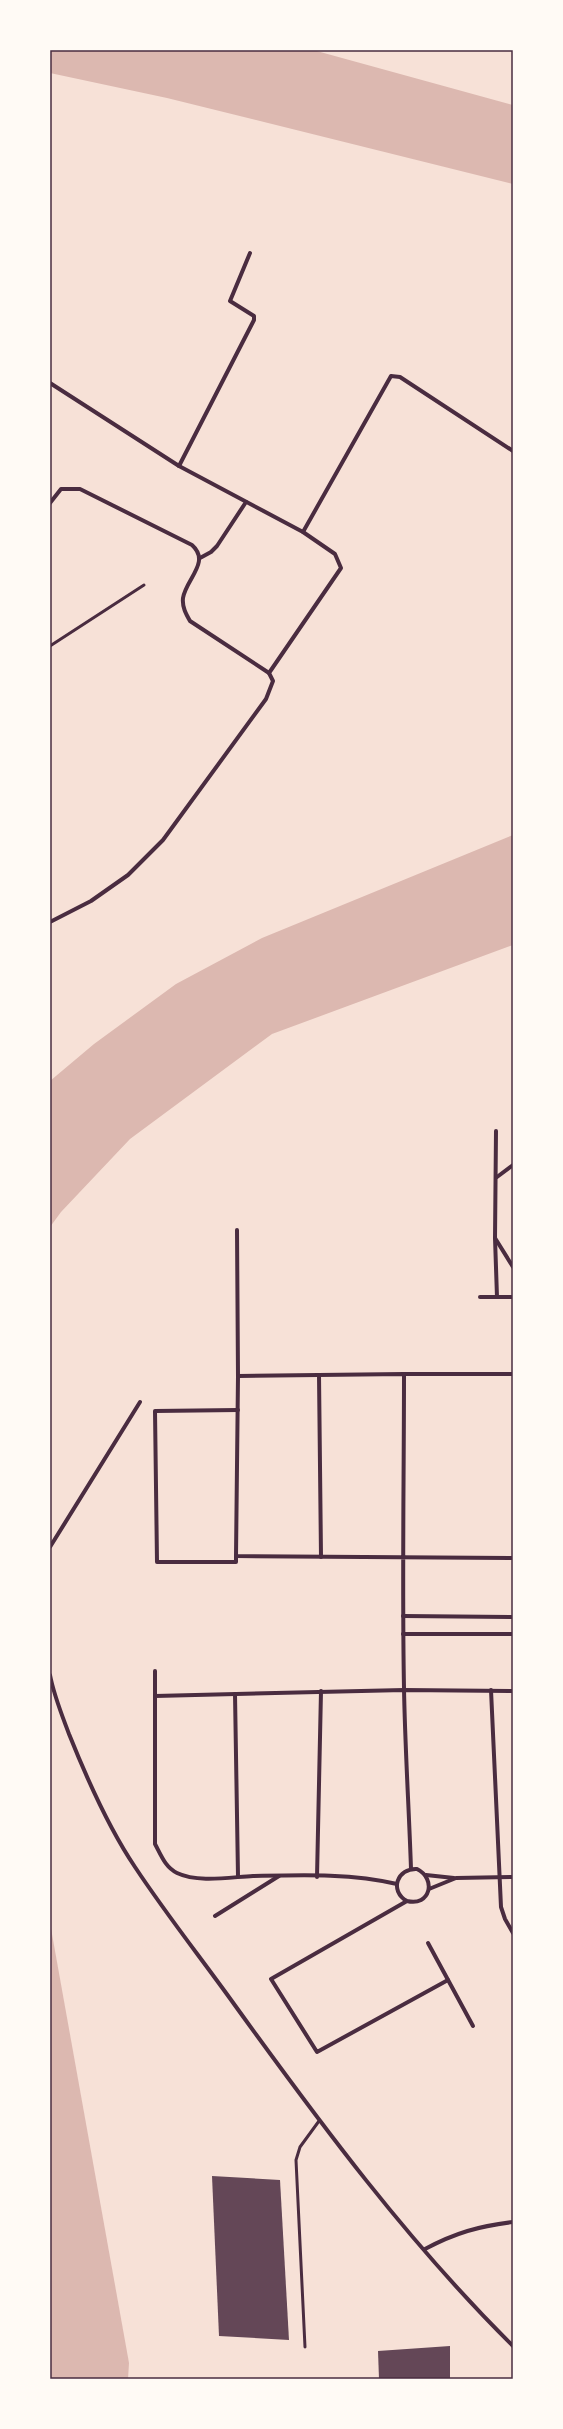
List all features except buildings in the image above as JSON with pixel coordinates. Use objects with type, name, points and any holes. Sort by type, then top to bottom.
[{"type":"street","points":[[179,466],[254,320],[254,316],[230,301],[250,252]]},
{"type":"street","points":[[304,532],[391,376],[400,377],[513,451]]},
{"type":"street","points":[[50,383],[179,466],[304,532],[335,554],[341,568],[269,673]]},
{"type":"street","points":[[50,502],[61,489],[80,489],[192,545],[198,550],[200,558],[183,597],[184,610],[190,621],[269,673],[273,681],[266,699],[163,840],[128,875],[91,901],[50,922]]},
{"type":"street","points":[[200,558],[211,552],[217,546],[246,502]]},
{"type":"street","points":[[496,1131],[497,1177],[495,1238],[497,1297]]},
{"type":"street","points":[[497,1177],[513,1165]]},
{"type":"street","points":[[237,1230],[238,1410],[236,1562],[157,1562],[155,1411],[238,1410]]},
{"type":"street","points":[[495,1238],[513,1267]]},
{"type":"street","points":[[480,1297],[513,1297]]},
{"type":"street","points":[[404,1374],[403,1634],[412,1869]]},
{"type":"street","points":[[238,1376],[513,1374]]},
{"type":"street","points":[[319,1375],[321,1557]]},
{"type":"street","points":[[50,1547],[140,1402]]},
{"type":"street","points":[[236,1556],[404,1559],[513,1558]]},
{"type":"street","points":[[403,1616],[513,1617]]},
{"type":"street","points":[[403,1634],[513,1634]]},
{"type":"street","points":[[155,1671],[155,1844],[164,1862],[177,1873],[204,1877],[279,1876],[373,1878],[397,1884]]},
{"type":"street","points":[[50,1675],[54,1692],[78,1756],[107,1817],[134,1866],[319,2121],[425,2249],[485,2318],[513,2346]]},
{"type":"street","points":[[491,1690],[501,1907],[504,1919],[513,1933]]},
{"type":"street","points":[[317,1877],[321,1691]]},
{"type":"street","points":[[155,1696],[321,1691],[513,1691]]},
{"type":"street","points":[[235,1694],[238,1876]]},
{"type":"street","points":[[456,1878],[429,1889],[423,1900],[412,1902],[407,1901],[399,1894],[397,1884],[401,1874],[412,1869],[417,1869],[426,1875],[456,1878],[513,1877]]},
{"type":"street","points":[[426,1875],[429,1889]]},
{"type":"street","points":[[215,1916],[279,1876]]},
{"type":"street","points":[[407,1901],[272,1979],[317,2052],[448,1980]]},
{"type":"street","points":[[428,1944],[473,2026]]},
{"type":"street","points":[[425,2249],[453,2234],[470,2229],[513,2222]]},
{"type":"lane","points":[[50,646],[144,584]]},
{"type":"lane","points":[[305,2347],[296,2160],[300,2147],[319,2121]]},
{"type":"shaded area","points":[[50,50],[313,50],[513,105],[513,184],[167,98],[50,73]]},
{"type":"shaded area","points":[[513,835],[513,945],[272,1034],[130,1139],[61,1212],[50,1227],[50,1081],[94,1044],[176,984],[262,938]]},
{"type":"shaded area","points":[[50,1923],[129,2363],[128,2379],[50,2379]]}]
